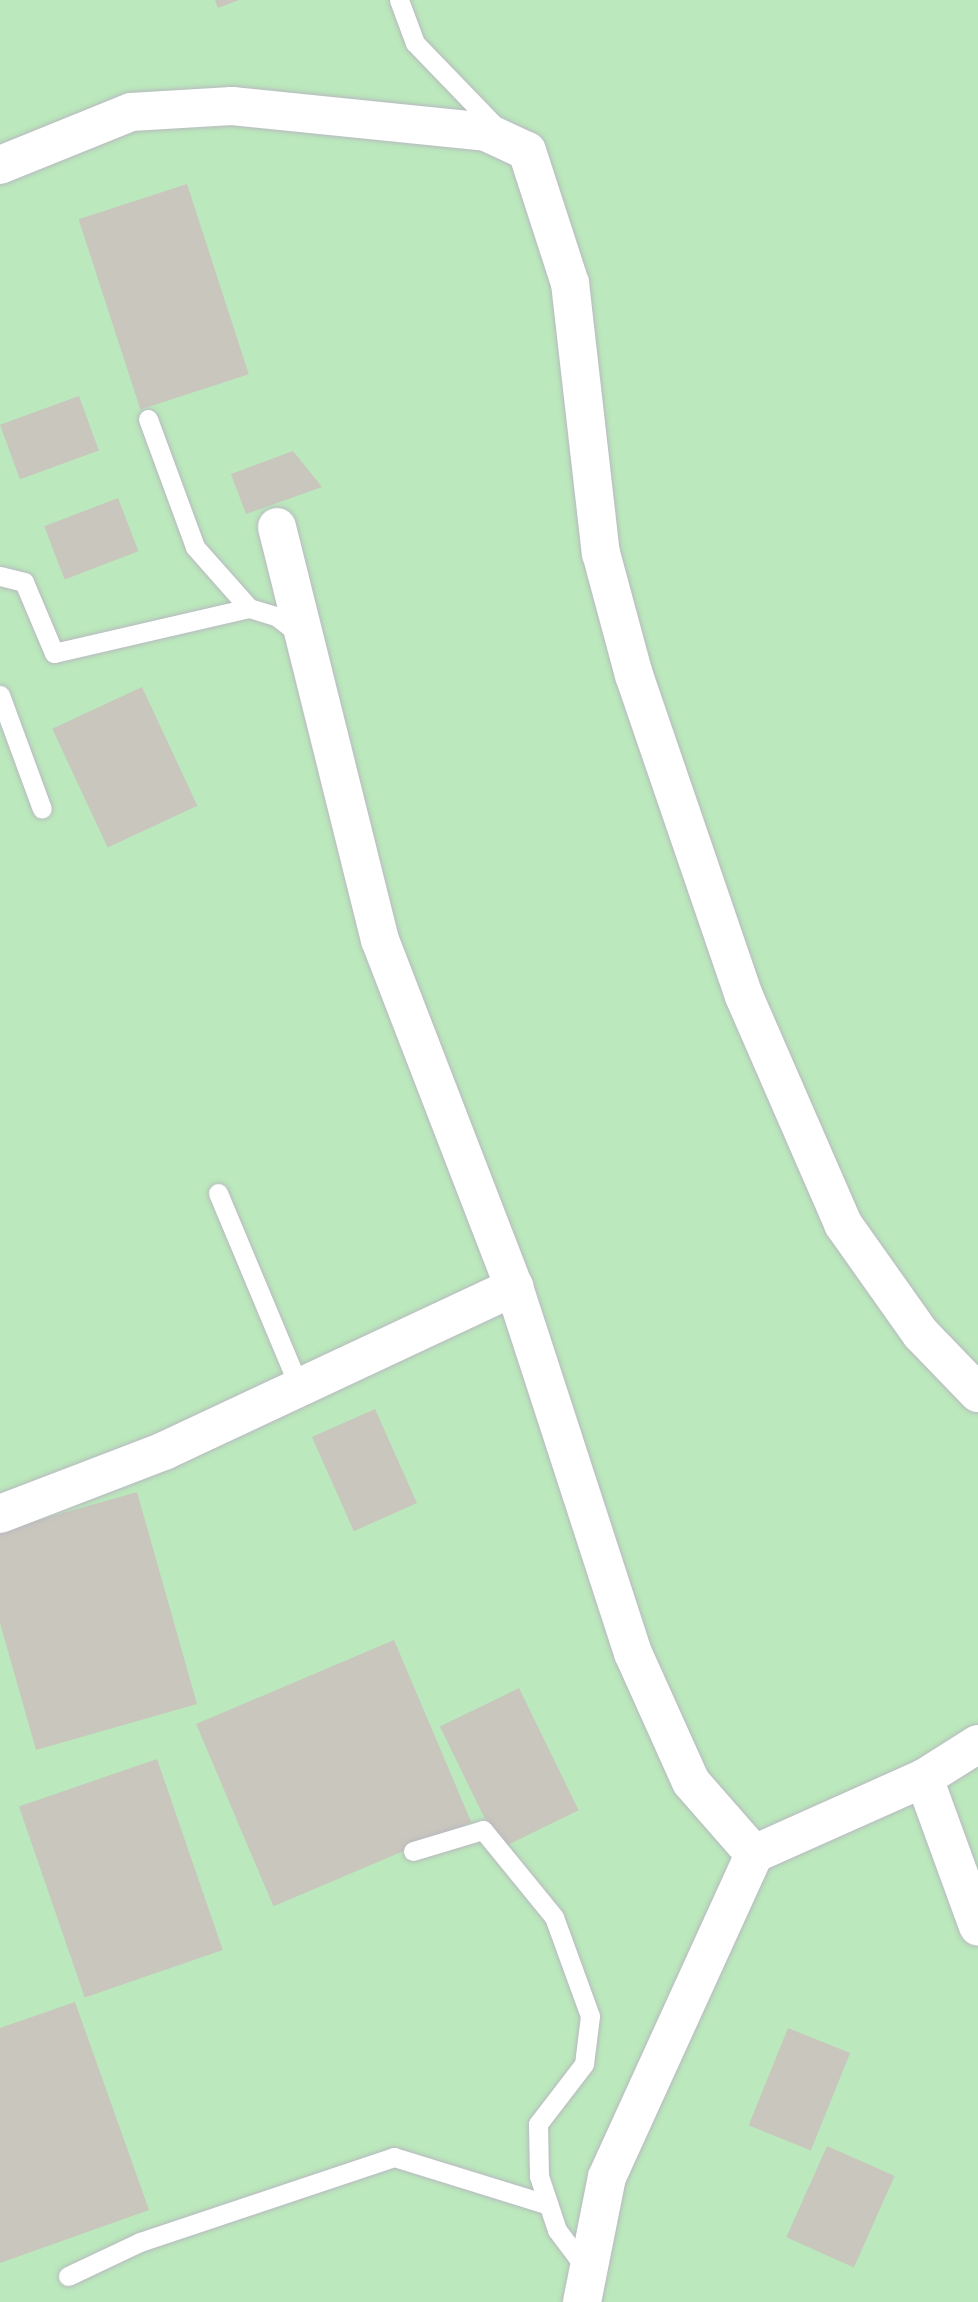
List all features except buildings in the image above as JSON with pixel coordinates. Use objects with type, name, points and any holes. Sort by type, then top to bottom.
[{"type":"street","points":[[0,165],[131,113],[232,106],[507,140],[527,151],[536,169],[570,283],[601,553],[634,675],[744,996],[843,1224],[921,1334],[978,1393]]},
{"type":"street","points":[[277,527],[301,636],[380,940],[514,1287],[633,1653],[691,1782],[754,1854]]},
{"type":"street","points":[[0,1514],[164,1451],[514,1287]]},
{"type":"street","points":[[583,2284],[607,2177],[754,1854],[924,1778],[978,1744]]},
{"type":"street","points":[[924,1778],[978,1926]]},
{"type":"lane","points":[[399,0],[415,43],[507,140]]},
{"type":"lane","points":[[148,419],[195,547],[249,608]]},
{"type":"lane","points":[[0,576],[24,582],[50,648],[64,654],[249,608],[276,616],[301,636]]},
{"type":"lane","points":[[0,695],[42,809]]},
{"type":"lane","points":[[218,1193],[299,1388]]},
{"type":"lane","points":[[413,1851],[483,1830],[554,1917],[590,2015],[584,2064],[538,2124],[539,2176],[557,2230],[583,2284]]},
{"type":"lane","points":[[68,2276],[140,2242],[394,2157],[549,2205]]},
{"type":"green space","points":[[0,0],[978,0],[978,2302],[0,2302]]}]
